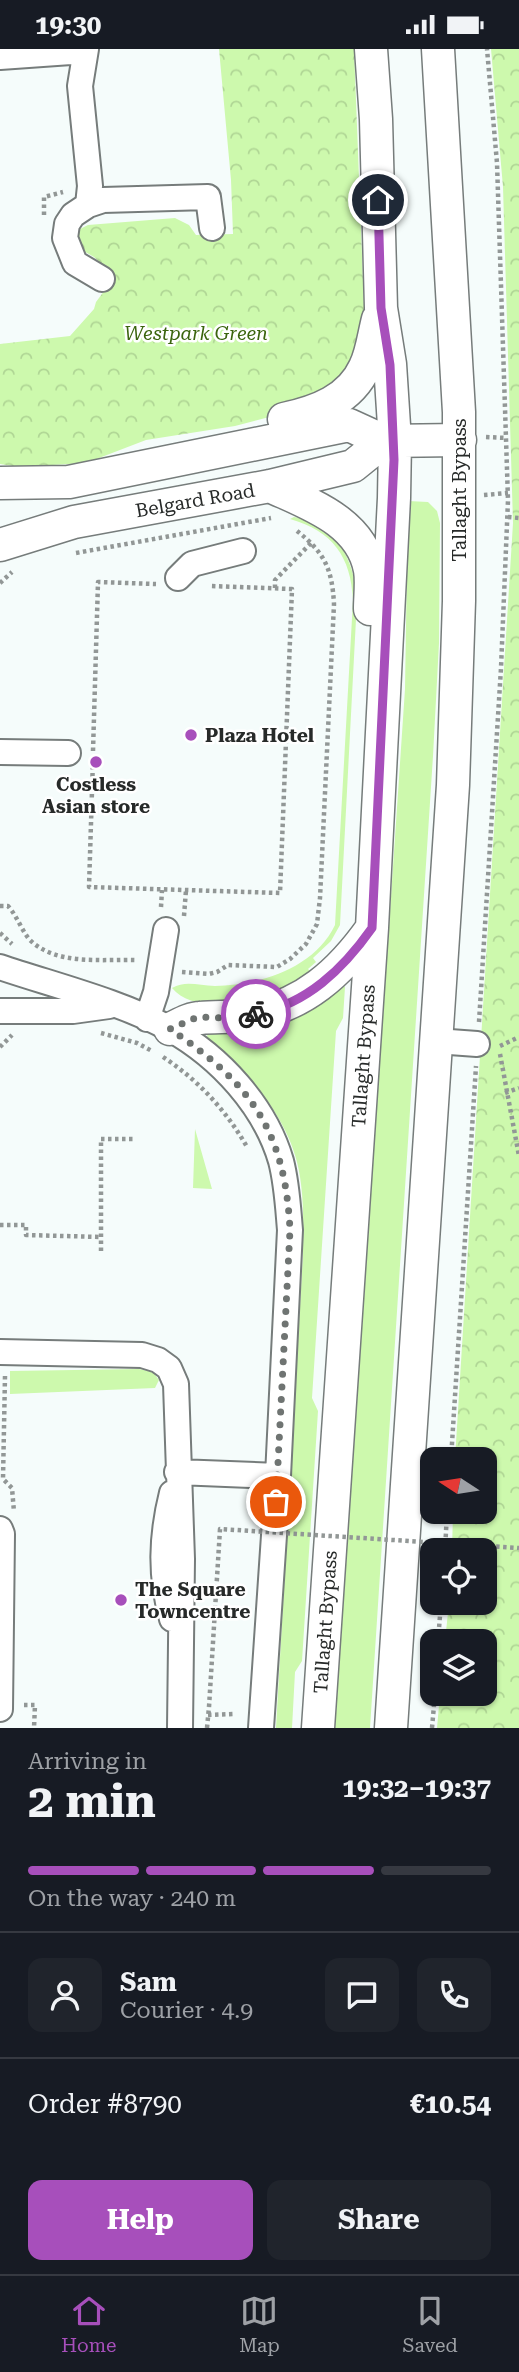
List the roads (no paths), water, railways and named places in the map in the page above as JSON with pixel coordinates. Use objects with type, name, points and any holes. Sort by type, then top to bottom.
[{"type":"main road","name":"Tallaght Bypass","points":[[318,1728],[372,928],[394,498],[389,441],[390,365],[381,308],[376,119],[371,49]]},
{"type":"main road","name":"Tallaght Bypass","points":[[391,1728],[453,785],[459,601],[460,440],[438,49]]},
{"type":"main road","points":[[69,482],[101,464],[147,447],[310,414],[327,406],[347,393],[365,368],[381,308]]},
{"type":"main road","points":[[0,482],[69,482],[349,425],[389,441],[460,440]]},
{"type":"main road","name":"Belgard Road","points":[[0,545],[74,521],[270,486],[353,466],[389,441]]},
{"type":"main road","points":[[270,486],[322,509],[342,524],[363,551],[370,571],[370,643],[363,772],[377,821]]},
{"type":"main road","points":[[159,1024],[198,1017],[249,1015],[271,1011],[296,1001],[328,979],[355,952],[372,928]]},
{"type":"street","points":[[0,57],[85,50],[80,86],[90,186],[88,205]]},
{"type":"street","points":[[102,279],[75,263],[65,238],[67,224],[73,215],[88,205],[103,200],[208,197],[212,228]]},
{"type":"street","points":[[178,582],[192,564],[243,551]]},
{"type":"street","points":[[0,752],[68,753]]},
{"type":"street","points":[[159,1024],[156,992],[170,921]]},
{"type":"street","points":[[0,967],[114,1005],[159,1024],[201,1050],[225,1071],[244,1093],[272,1135],[281,1161],[288,1193],[290,1230],[278,1476],[261,1728]]},
{"type":"street","points":[[0,974],[0,991]]},
{"type":"street","points":[[0,1011],[73,1011],[114,1005]]},
{"type":"street","points":[[436,1041],[477,1044]]},
{"type":"street","points":[[3,1362],[142,1355],[158,1360],[169,1368],[176,1384],[177,1472],[181,1515],[165,1594]]},
{"type":"street","points":[[177,1472],[278,1476]]},
{"type":"street","points":[[177,1472],[164,1523],[162,1559],[165,1594],[180,1651],[180,1728]]},
{"type":"street","points":[[0,1529],[7,1707]]},
{"type":"place","name":"Plaza Hotel","points":[[191,735]]},
{"type":"place","name":"Costless Asian store","points":[[96,762]]},
{"type":"place","name":"The Square Towncentre","points":[[121,1600]]},
{"type":"park label","name":"Westpark Green","points":[[196,333]]}]
